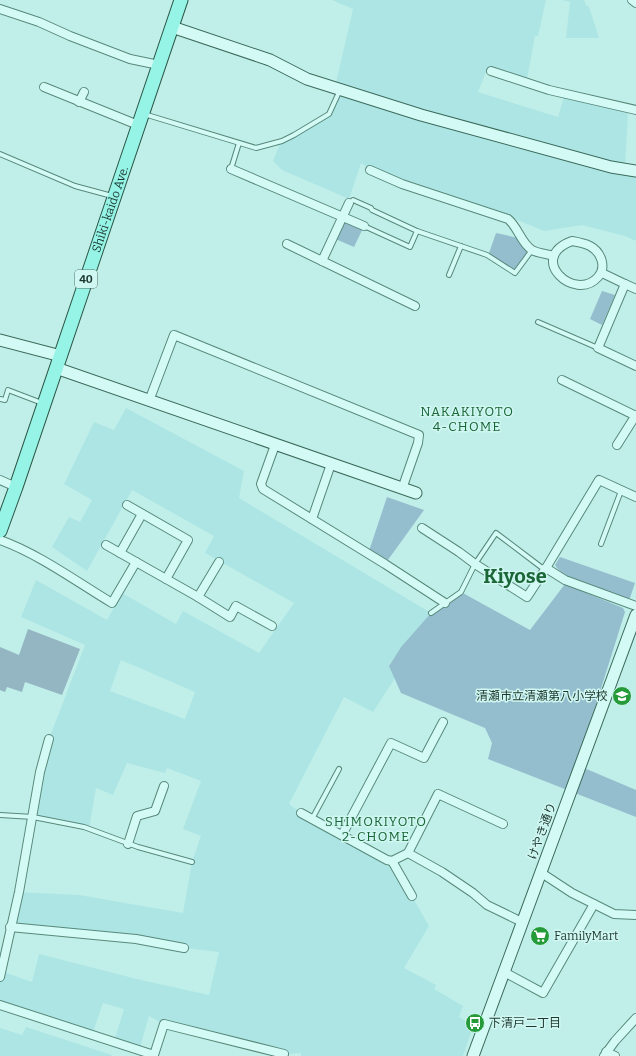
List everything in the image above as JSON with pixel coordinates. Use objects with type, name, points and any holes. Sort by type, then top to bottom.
[{"type":"main road","name":"Shiki-kaido Ave.","points":[[0,531],[59,362],[181,0]]},
{"type":"street","points":[[632,0],[636,3]]},
{"type":"street","points":[[0,9],[40,22],[70,36],[130,59],[159,65]]},
{"type":"street","points":[[172,27],[270,60],[300,76],[340,90],[421,115],[611,167],[636,171]]},
{"type":"street","points":[[491,72],[549,90],[636,110]]},
{"type":"street","points":[[44,87],[79,102],[140,119]]},
{"type":"street","points":[[79,102],[84,92]]},
{"type":"street","points":[[231,169],[364,226]]},
{"type":"street","points":[[370,170],[409,186],[508,219],[518,234],[532,250],[554,256]]},
{"type":"street","points":[[322,261],[351,202]]},
{"type":"street","points":[[572,241],[581,242],[590,246],[599,254],[603,265],[602,273],[592,283],[575,285],[565,280],[556,272],[552,264],[554,256],[562,245],[572,241]]},
{"type":"street","points":[[287,244],[416,306]]},
{"type":"street","points":[[602,273],[636,290]]},
{"type":"street","points":[[625,284],[598,348],[636,366]]},
{"type":"street","points":[[149,401],[174,335],[418,435],[418,443],[402,488]]},
{"type":"street","points":[[0,340],[59,362],[149,401],[416,493]]},
{"type":"street","points":[[562,380],[636,416],[617,445]]},
{"type":"street","points":[[275,445],[260,484],[263,489],[385,564],[445,603]]},
{"type":"street","points":[[312,519],[331,464]]},
{"type":"street","points":[[0,480],[16,487]]},
{"type":"street","points":[[422,528],[475,564],[527,596],[546,568],[599,480],[636,497]]},
{"type":"street","points":[[127,505],[188,540],[166,579]]},
{"type":"street","points":[[120,553],[142,514]]},
{"type":"street","points":[[0,540],[45,562],[112,603],[136,562]]},
{"type":"street","points":[[106,545],[198,597],[230,617],[236,606],[272,626]]},
{"type":"street","points":[[198,597],[219,562]]},
{"type":"street","points":[[546,568],[564,580],[636,606]]},
{"type":"street","name":"けやき通り","points":[[473,1056],[636,615]]},
{"type":"street","points":[[342,835],[391,743],[424,758],[444,722]]},
{"type":"street","points":[[0,976],[3,950],[19,892],[40,772],[49,739]]},
{"type":"street","points":[[128,844],[137,816],[156,811],[164,786]]},
{"type":"street","points":[[301,813],[387,860],[392,861],[408,853],[438,794],[503,824]]},
{"type":"street","points":[[408,853],[442,872],[487,905],[522,922]]},
{"type":"street","points":[[392,861],[412,896]]},
{"type":"street","points":[[540,872],[572,893],[614,914],[636,915]]},
{"type":"street","points":[[504,972],[543,993],[594,904]]},
{"type":"street","points":[[10,927],[136,939],[184,948]]},
{"type":"street","points":[[0,1005],[156,1055],[164,1024],[284,1054],[283,1056]]},
{"type":"street","points":[[615,1056],[605,1054],[636,1018]]},
{"type":"lane","points":[[140,119],[256,148],[282,141],[329,114],[340,90]]},
{"type":"lane","points":[[231,169],[239,143]]},
{"type":"lane","points":[[0,154],[75,186],[114,197]]},
{"type":"lane","points":[[351,202],[372,208],[372,210],[417,231],[487,255],[515,273],[532,250]]},
{"type":"lane","points":[[364,226],[410,247],[417,231]]},
{"type":"lane","points":[[449,275],[461,246]]},
{"type":"lane","points":[[538,322],[598,348]]},
{"type":"lane","points":[[0,398],[5,400],[8,390],[45,403]]},
{"type":"lane","points":[[600,544],[621,491]]},
{"type":"lane","points":[[431,614],[461,592],[475,564],[496,533],[541,567],[546,568]]},
{"type":"lane","points":[[312,819],[339,769]]},
{"type":"lane","points":[[0,816],[33,817],[84,827],[128,844],[192,862]]},
{"type":"shaded area","points":[[332,0],[546,0],[538,36],[535,36],[527,79],[488,67],[478,92],[558,117],[564,97],[569,95],[628,113],[625,167],[424,111],[336,83],[353,9]]},
{"type":"shaded area","points":[[562,0],[584,0],[586,5],[589,7],[599,38],[566,38],[570,2]]},
{"type":"shaded area","points":[[338,95],[559,158],[618,174],[636,176],[636,241],[625,236],[582,225],[544,231],[488,208],[399,179],[367,167],[361,163],[349,199],[282,170],[273,161],[279,146],[288,138],[329,114]]},
{"type":"shaded area","points":[[343,217],[364,226],[354,247],[333,238]]},
{"type":"shaded area","points":[[496,233],[523,239],[532,250],[515,273],[488,256]]},
{"type":"shaded area","points":[[602,291],[615,295],[602,325],[590,319]]},
{"type":"shaded area","points":[[126,408],[244,471],[239,498],[431,613],[401,647],[389,665],[395,678],[373,712],[344,697],[289,804],[301,813],[387,860],[402,879],[429,926],[404,968],[436,985],[434,989],[463,1006],[459,1017],[473,1026],[463,1056],[301,1056],[301,1053],[284,1054],[164,1024],[149,1016],[139,1051],[114,1042],[124,1009],[103,1003],[92,1035],[0,1005],[1,971],[32,982],[39,954],[141,980],[209,995],[219,952],[10,927],[19,892],[79,895],[183,913],[192,862],[201,836],[183,829],[201,781],[167,768],[165,773],[127,763],[113,795],[96,788],[89,829],[33,817],[49,739],[85,645],[21,617],[36,580],[107,620],[122,593],[176,624],[183,611],[259,653],[294,603],[205,553],[214,536],[132,490],[87,571],[52,547],[69,517],[80,522],[92,500],[64,484],[94,422],[114,430]],"holes":[[[121,660],[195,692],[185,719],[110,691]]]},
{"type":"shaded area","points":[[387,497],[424,510],[385,564],[368,554]]},
{"type":"shaded area","points":[[560,557],[635,583],[630,598],[625,600],[566,575],[555,565]]},
{"type":"shaded area","points":[[565,584],[623,608],[625,612],[577,765],[636,790],[636,817],[488,759],[492,743],[485,728],[401,693],[389,666],[401,647],[431,613],[461,592],[530,630]]},
{"type":"shaded area","points":[[28,629],[80,649],[62,695],[25,682],[22,692],[7,687],[5,692],[0,690],[0,647],[19,655]]},
{"type":"shaded area","points":[[26,1027],[112,1055],[0,1056],[0,1028],[22,1035]]},
{"type":"place","name":"清瀬市立清瀬第八小学校","points":[[622,696]]},
{"type":"place","name":"FamilyMart","points":[[540,936]]},
{"type":"place","name":"下清戸二丁目","points":[[475,1023]]},
{"type":"district","name":"NAKAKIYOTO 4-CHOME","points":[[467,418]]},
{"type":"district","name":"Kiyose","points":[[515,576]]},
{"type":"district","name":"SHIMOKIYOTO 2-CHOME","points":[[376,828]]}]
